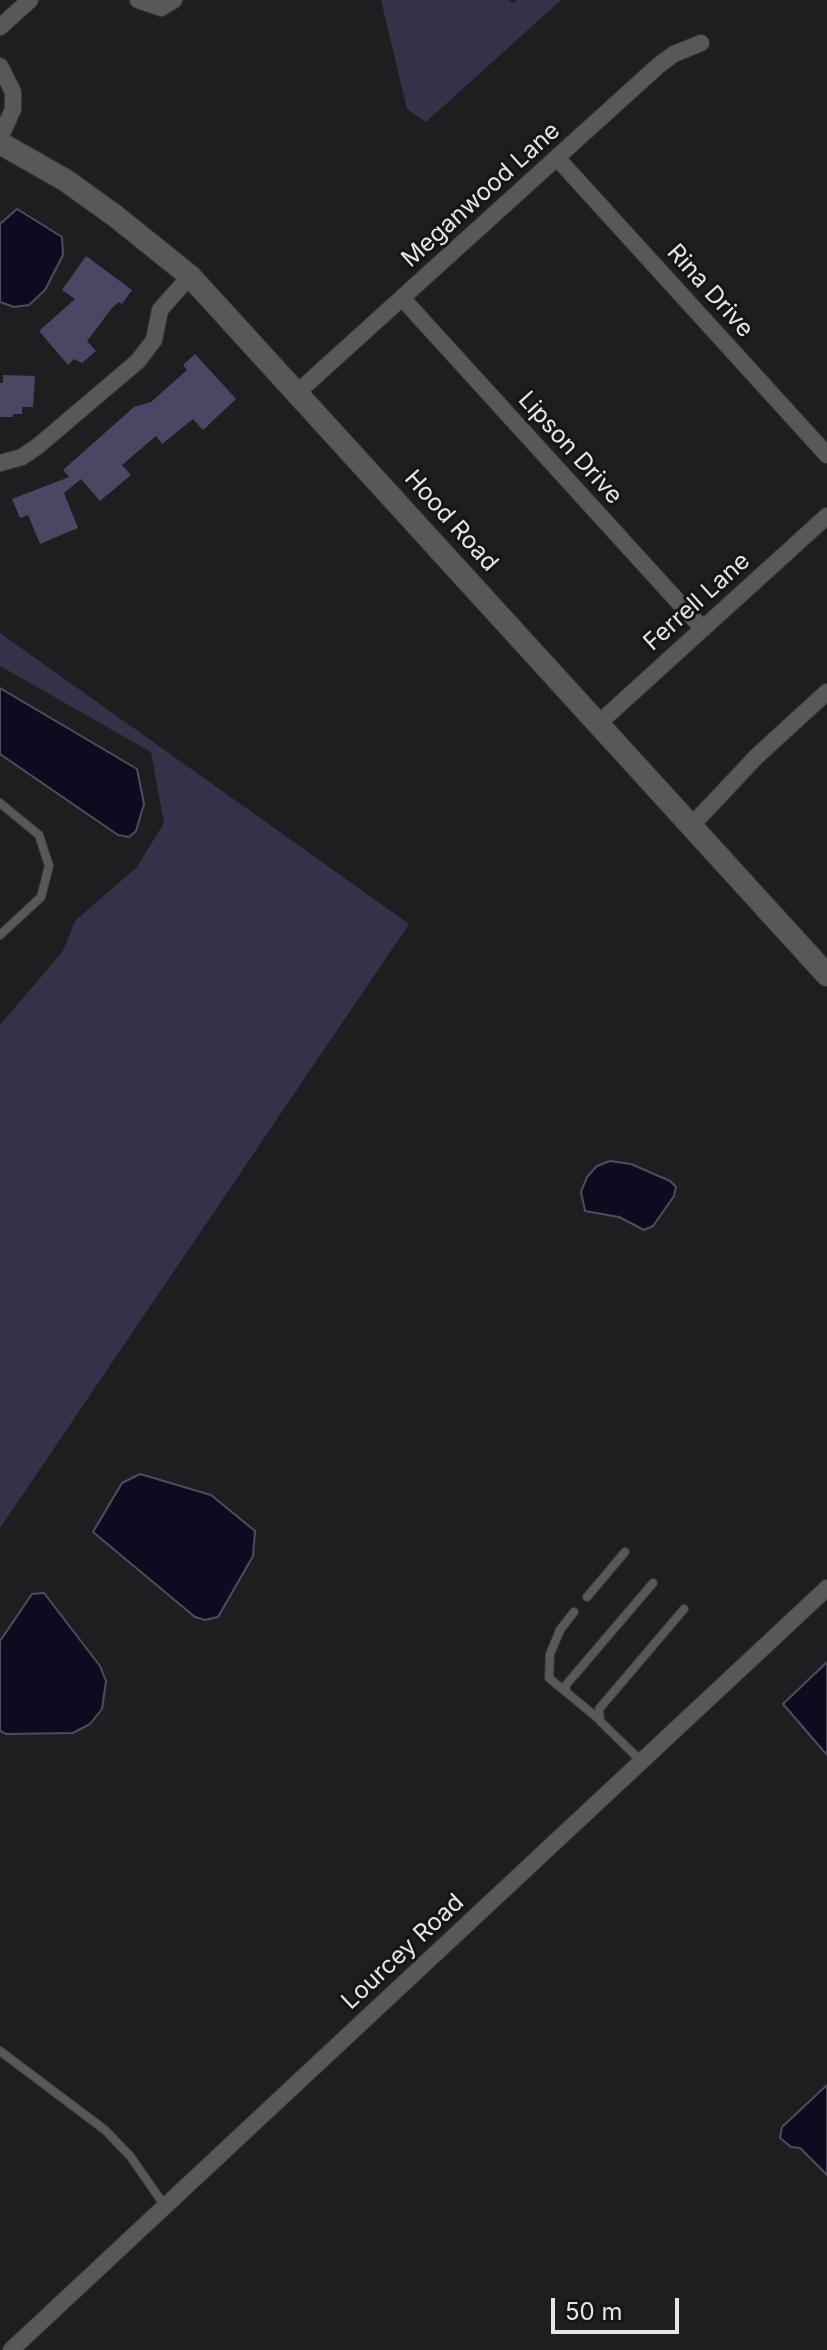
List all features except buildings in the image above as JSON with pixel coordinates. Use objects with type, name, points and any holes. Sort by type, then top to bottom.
[{"type":"street","points":[[0,27],[30,0]]},
{"type":"street","points":[[138,0],[161,8],[174,0]]},
{"type":"street","name":"Meganwood Lane","points":[[299,391],[659,65],[674,54],[701,43]]},
{"type":"street","points":[[0,66],[13,92],[13,109],[0,140]]},
{"type":"street","name":"Hood Road","points":[[0,140],[78,189],[190,276],[299,391],[827,975]]},
{"type":"street","name":"Rina Drive","points":[[557,158],[827,455]]},
{"type":"street","points":[[0,463],[22,457],[38,446],[138,361],[154,340],[160,310],[190,276]]},
{"type":"street","name":"Lipson Drive","points":[[402,298],[703,629]]},
{"type":"street","name":"Ferrell Lane","points":[[599,723],[827,516]]},
{"type":"street","points":[[692,825],[757,756],[827,692]]},
{"type":"street","name":"Lourcey Road","points":[[11,2350],[827,1588]]},
{"type":"lane","points":[[0,803],[39,835],[49,866],[41,897],[0,935]]},
{"type":"lane","points":[[587,1597],[625,1552]]},
{"type":"lane","points":[[566,1692],[566,1685],[653,1583]]},
{"type":"lane","points":[[600,1721],[599,1709],[684,1609]]},
{"type":"lane","points":[[574,1612],[560,1630],[550,1654],[549,1678],[600,1721],[641,1762]]},
{"type":"lane","points":[[0,2051],[105,2130],[130,2156],[165,2206]]},
{"type":"shaded area","points":[[381,0],[508,0],[513,3],[517,0],[561,0],[426,122],[407,109]]},
{"type":"shaded area","points":[[17,209],[62,237],[63,255],[45,290],[29,305],[14,307],[0,302],[0,224]]},
{"type":"shaded area","points":[[0,633],[409,924],[0,1528],[0,1025],[63,951],[75,921],[137,867],[164,823],[151,752],[0,666]]},
{"type":"shaded area","points":[[0,688],[137,769],[144,804],[136,831],[129,837],[118,835],[0,754]]},
{"type":"shaded area","points":[[610,1161],[631,1164],[670,1181],[676,1187],[674,1196],[653,1226],[644,1230],[619,1217],[585,1211],[581,1192],[587,1177],[597,1166]]},
{"type":"shaded area","points":[[140,1474],[211,1495],[255,1531],[253,1556],[218,1617],[205,1620],[195,1617],[93,1532],[122,1483]]},
{"type":"shaded area","points":[[44,1593],[100,1666],[106,1681],[102,1709],[90,1724],[73,1733],[6,1734],[0,1731],[0,1641],[32,1594]]},
{"type":"shaded area","points":[[827,1662],[827,1755],[783,1704]]},
{"type":"shaded area","points":[[827,2085],[827,2175],[800,2148],[791,2147],[780,2138],[782,2127]]}]
